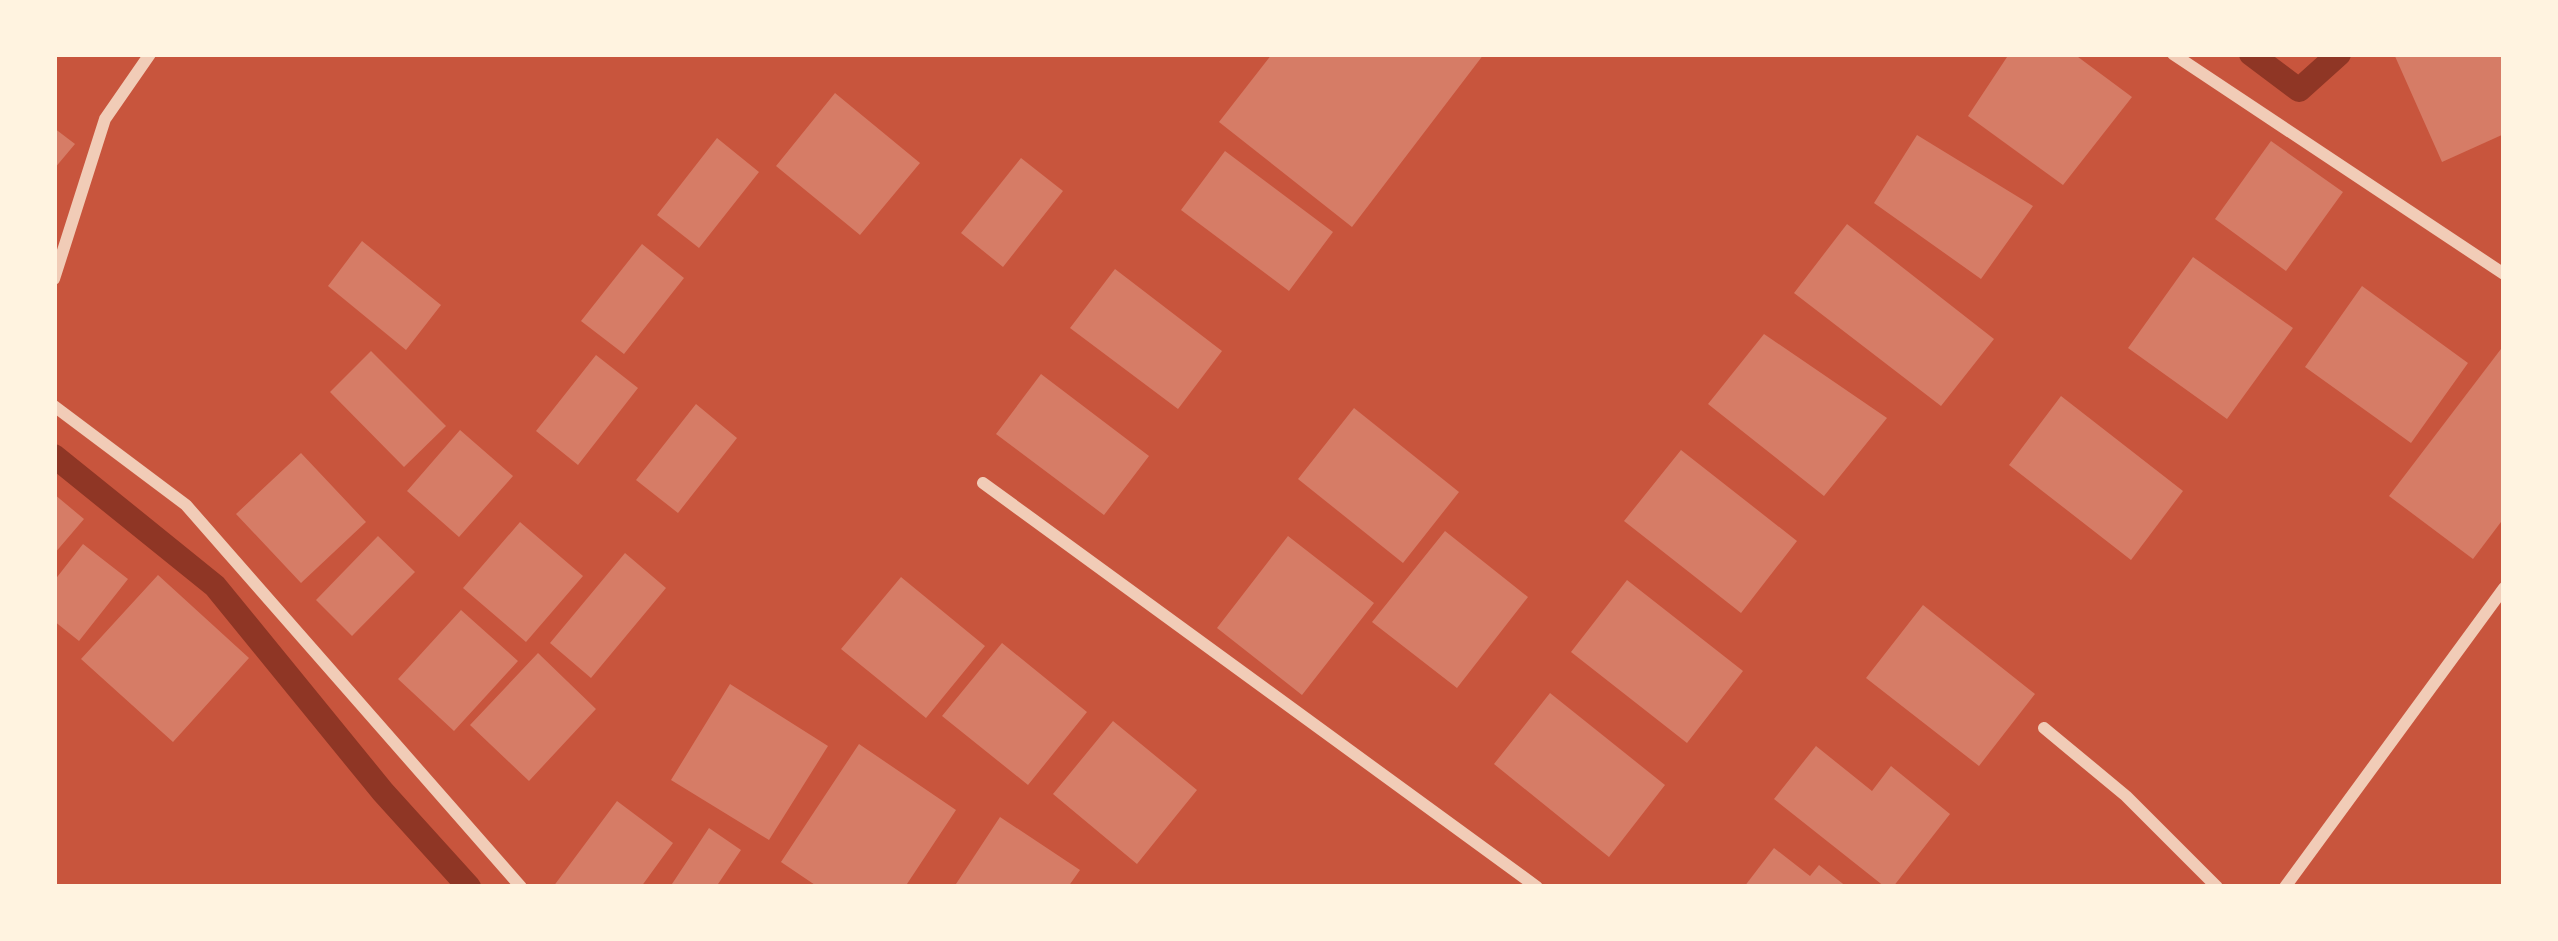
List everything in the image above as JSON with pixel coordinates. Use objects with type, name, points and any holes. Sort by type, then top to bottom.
[{"type":"street","points":[[54,279],[105,118],[150,54]]},
{"type":"street","points":[[2174,54],[2504,274]]},
{"type":"street","points":[[54,406],[186,505],[521,887]]},
{"type":"street","points":[[983,483],[1537,887]]},
{"type":"street","points":[[2285,887],[2504,588]]},
{"type":"street","points":[[2044,728],[2126,796],[2217,887]]},
{"type":"building","points":[[1272,54],[1484,54],[1352,227],[1219,122]]},
{"type":"building","points":[[2009,54],[2074,54],[2132,97],[2063,185],[1968,116]]},
{"type":"building","points":[[2394,54],[2504,54],[2504,134],[2442,162]]},
{"type":"building","points":[[835,93],[920,163],[860,235],[776,166]]},
{"type":"building","points":[[54,128],[75,144],[54,169]]},
{"type":"building","points":[[1917,135],[2033,206],[1981,279],[1874,203]]},
{"type":"building","points":[[717,138],[759,172],[699,248],[657,215]]},
{"type":"building","points":[[2271,141],[2343,192],[2286,271],[2215,219]]},
{"type":"building","points":[[1225,151],[1333,232],[1289,291],[1181,210]]},
{"type":"building","points":[[1021,158],[1063,191],[1003,267],[961,233]]},
{"type":"building","points":[[1847,224],[1994,339],[1941,406],[1794,293]]},
{"type":"building","points":[[362,241],[441,305],[406,350],[328,286]]},
{"type":"building","points":[[642,244],[684,278],[624,354],[581,321]]},
{"type":"building","points":[[2193,257],[2293,328],[2227,419],[2128,348]]},
{"type":"building","points":[[1115,269],[1222,351],[1178,409],[1070,328]]},
{"type":"building","points":[[2362,286],[2468,363],[2411,443],[2305,367]]},
{"type":"building","points":[[1764,334],[1887,418],[1824,496],[1708,404]]},
{"type":"building","points":[[2504,345],[2504,518],[2473,559],[2389,496]]},
{"type":"building","points":[[371,351],[446,426],[404,467],[330,392]]},
{"type":"building","points":[[596,355],[638,388],[578,465],[536,431]]},
{"type":"building","points":[[1041,374],[1149,456],[1104,515],[996,434]]},
{"type":"building","points":[[2061,396],[2183,491],[2131,560],[2009,465]]},
{"type":"building","points":[[696,404],[737,438],[678,513],[636,480]]},
{"type":"building","points":[[1354,408],[1459,492],[1403,563],[1298,479]]},
{"type":"building","points":[[460,430],[513,476],[459,537],[407,491]]},
{"type":"building","points":[[1681,450],[1797,541],[1741,613],[1624,521]]},
{"type":"building","points":[[301,453],[366,522],[301,583],[236,514]]},
{"type":"building","points":[[54,494],[84,519],[54,554]]},
{"type":"building","points":[[520,522],[583,576],[526,642],[463,588]]},
{"type":"building","points":[[1445,531],[1528,597],[1457,688],[1372,622]]},
{"type":"building","points":[[378,536],[415,572],[352,636],[316,600]]},
{"type":"building","points":[[1288,536],[1374,603],[1302,695],[1217,628]]},
{"type":"building","points":[[83,544],[128,579],[79,641],[54,621],[54,581]]},
{"type":"building","points":[[625,553],[666,588],[591,678],[550,643]]},
{"type":"building","points":[[158,575],[249,658],[173,742],[81,659]]},
{"type":"building","points":[[901,577],[985,646],[926,718],[841,649]]},
{"type":"building","points":[[1627,580],[1743,671],[1687,743],[1571,652]]},
{"type":"building","points":[[1923,605],[2035,694],[1979,766],[1866,678]]},
{"type":"building","points":[[461,610],[518,661],[454,731],[398,679]]},
{"type":"building","points":[[1002,643],[1087,712],[1028,785],[942,716]]},
{"type":"building","points":[[538,653],[596,709],[529,781],[470,725]]},
{"type":"building","points":[[730,684],[828,746],[769,840],[671,780]]},
{"type":"building","points":[[1550,693],[1665,785],[1609,857],[1494,764]]},
{"type":"building","points":[[1113,721],[1197,790],[1137,864],[1053,794]]},
{"type":"building","points":[[859,744],[956,810],[905,887],[818,887],[781,862]]},
{"type":"building","points":[[1816,746],[1872,791],[1891,766],[1950,814],[1893,887],[1885,887],[1774,799]]},
{"type":"building","points":[[617,801],[673,843],[641,887],[553,887]]},
{"type":"building","points":[[1000,817],[1080,870],[1068,887],[954,887]]},
{"type":"building","points":[[709,828],[741,850],[716,887],[670,887]]},
{"type":"building","points":[[1774,848],[1810,876],[1819,865],[1847,887],[1744,887]]},
{"type":"waterway","points":[[2251,54],[2299,90],[2339,54]]},
{"type":"waterway","points":[[54,456],[215,586],[383,792],[469,887]]}]
